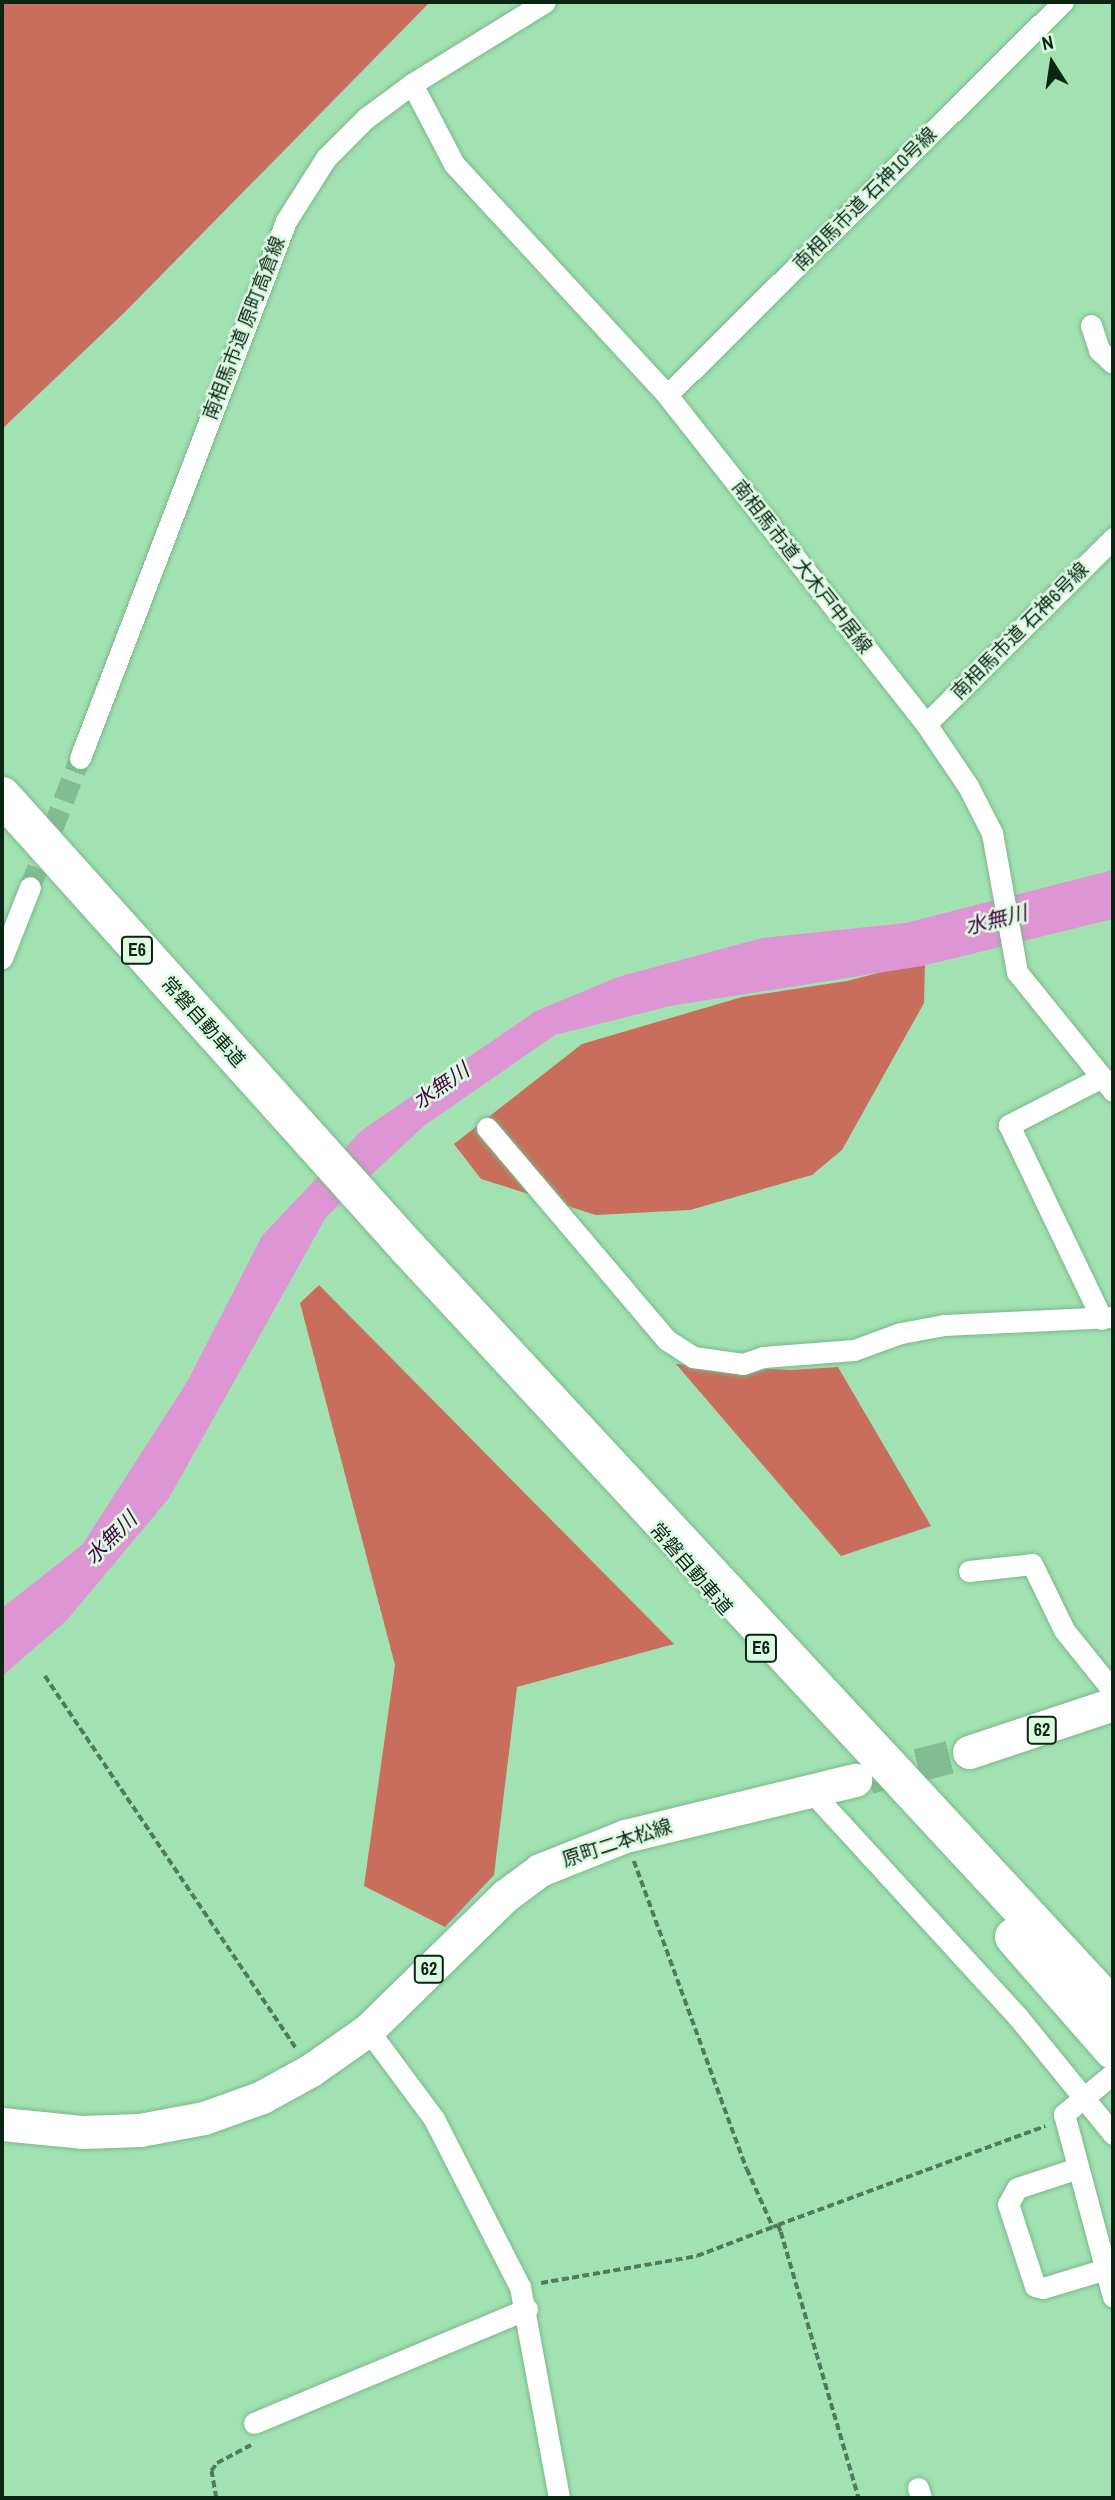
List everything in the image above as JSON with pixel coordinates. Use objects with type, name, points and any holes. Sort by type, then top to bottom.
[{"type":"highway","name":"常磐自動車道","points":[[2,796],[407,1247],[1113,2008]]},
{"type":"highway","name":"常磐自動車道","points":[[407,1247],[1112,2063]]},
{"type":"main road","name":"62","points":[[969,1752],[1112,1706]]},
{"type":"main road","name":"原町二本松線","points":[[2,2124],[82,2132],[140,2130],[204,2119],[311,2070],[368,2030],[505,1896],[540,1870],[625,1836],[855,1780]]},
{"type":"street","name":"南相馬市道 原町高倉線","points":[[80,758],[286,221],[326,158],[366,118],[412,84],[545,2]]},
{"type":"street","name":"南相馬市道 石神10号線","points":[[667,396],[1063,2]]},
{"type":"street","name":"南相馬市道 大木戸中居線","points":[[412,84],[454,163],[667,396],[926,724],[968,786],[992,833],[1002,872],[1017,972],[1107,1084]]},
{"type":"street","points":[[1091,325],[1099,350],[1113,363]]},
{"type":"street","name":"南相馬市道 石神6号線","points":[[926,724],[1113,538]]},
{"type":"street","points":[[2,958],[30,887]]},
{"type":"street","points":[[487,1128],[667,1340],[693,1357],[743,1364],[763,1357],[854,1350],[901,1333],[944,1325],[1108,1318],[1009,1125],[1107,1084]]},
{"type":"street","points":[[970,1571],[1032,1564],[1064,1630],[1112,1706]]},
{"type":"street","points":[[811,1791],[1018,2017],[1113,2134]]},
{"type":"street","points":[[368,2030],[434,2119],[520,2287],[527,2309],[559,2498]]},
{"type":"street","points":[[1112,2063],[1083,2098],[1064,2114],[1113,2297]]},
{"type":"street","points":[[1079,2168],[1017,2188],[1008,2204],[1035,2286],[1043,2288],[1106,2269]]},
{"type":"street","points":[[254,2423],[527,2309]]},
{"type":"path","points":[[45,1676],[311,2070]]},
{"type":"path","points":[[625,1836],[747,2169],[773,2227]]},
{"type":"path","points":[[520,2287],[698,2256],[972,2149],[1066,2119]]},
{"type":"path","points":[[778,2225],[859,2498]]},
{"type":"path","points":[[216,2498],[211,2471],[217,2463],[253,2444],[257,2435],[254,2423]]},
{"type":"shaded area","points":[[2,2],[430,2],[124,313],[2,429]]},
{"type":"shaded area","points":[[925,961],[924,1003],[842,1150],[812,1175],[690,1210],[596,1215],[481,1179],[454,1144],[582,1044],[742,997],[847,981]]},
{"type":"shaded area","points":[[319,1285],[674,1644],[517,1687],[494,1875],[445,1927],[364,1886],[395,1665],[300,1303]]},
{"type":"shaded area","points":[[676,1364],[791,1370],[838,1367],[931,1526],[841,1556]]},
{"type":"water","name":"水無川","points":[[1113,870],[1113,919],[922,966],[670,1006],[555,1035],[425,1125],[326,1217],[169,1498],[67,1620],[2,1676],[2,1608],[82,1545],[187,1382],[262,1236],[361,1131],[536,1011],[618,977],[762,938],[906,923]]},
{"type":"tunnel","points":[[30,887],[80,758]]},
{"type":"tunnel","points":[[869,1777],[969,1752]]}]
